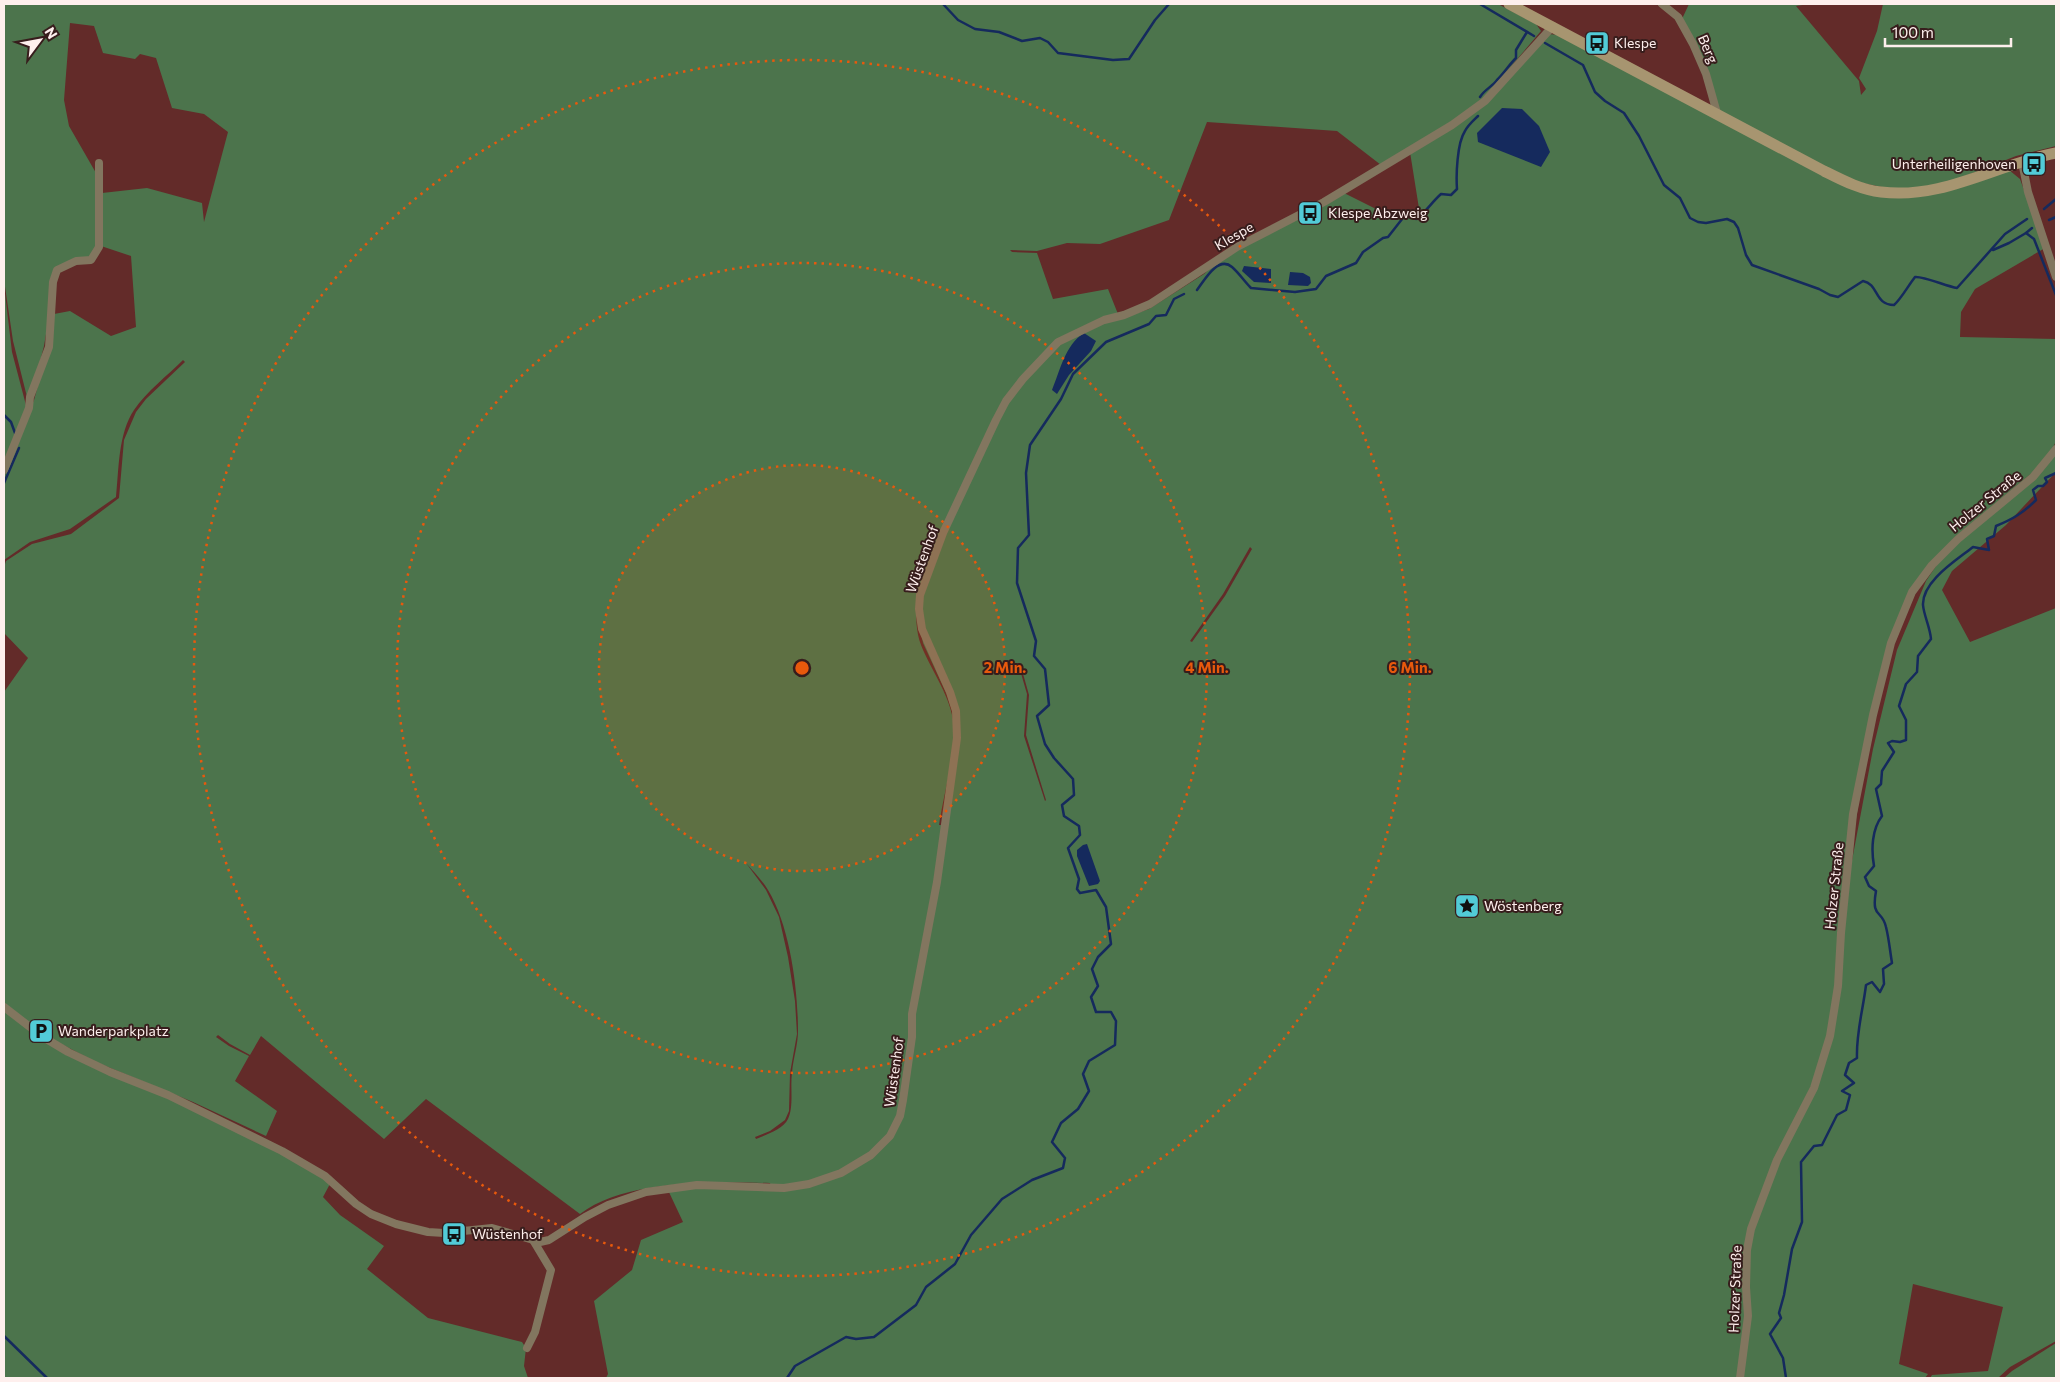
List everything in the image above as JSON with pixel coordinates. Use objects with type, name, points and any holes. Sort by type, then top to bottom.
[{"type":"main road","points":[[1509,4],[1824,171],[1850,184],[1879,192],[1905,194],[1936,189],[2056,153]]},
{"type":"street","name":"Berg","points":[[1662,4],[1678,17],[1693,44],[1706,74],[1717,113]]},
{"type":"street","name":"Klespe","points":[[1058,342],[1104,320],[1124,315],[1150,304],[1237,247],[1324,202],[1452,125],[1485,101],[1553,26]]},
{"type":"street","points":[[4,470],[29,408],[30,397],[49,347],[53,282],[57,270],[76,261],[91,260],[99,247],[99,162]]},
{"type":"street","points":[[2022,162],[2028,192],[2056,277]]},
{"type":"street","name":"Wüstenhof","points":[[4,1007],[43,1037],[68,1052],[110,1072],[168,1095],[282,1151],[325,1176],[356,1204],[371,1214],[396,1224],[428,1232],[444,1233],[492,1228],[540,1242],[549,1240],[608,1205],[646,1192],[697,1185],[784,1188],[809,1184],[841,1173],[871,1155],[890,1136],[900,1116],[904,1100],[912,1037],[913,1006],[937,882],[957,738],[956,711],[950,692],[922,629],[919,609],[920,595],[943,533],[1006,401],[1023,379],[1058,342]]},
{"type":"street","name":"Holzer Straße","points":[[1740,1378],[1748,1316],[1746,1287],[1747,1250],[1751,1229],[1777,1160],[1814,1088],[1830,1036],[1838,986],[1853,814],[1873,715],[1891,643],[1912,592],[1932,564],[1958,539],[2033,477],[2056,448]]},
{"type":"street","points":[[527,1348],[535,1332],[551,1270],[533,1240]]},
{"type":"green space","points":[[4,4],[1498,4],[1536,24],[1541,31],[1485,97],[1465,114],[1381,165],[1337,131],[1207,122],[1169,220],[1100,244],[1067,243],[1037,251],[1010,250],[1012,252],[1037,253],[1053,299],[1108,289],[1120,319],[1149,309],[1204,274],[1227,252],[1342,192],[1374,208],[1421,221],[1410,152],[1466,118],[1549,34],[1558,35],[1876,195],[2009,170],[2020,179],[2045,248],[1975,289],[1961,312],[1960,337],[2056,339],[2056,441],[2052,450],[2039,467],[2056,451],[2056,472],[2006,525],[1952,571],[1942,590],[1970,642],[2056,608],[2056,1341],[2010,1367],[1998,1378],[1930,1378],[1932,1375],[1988,1371],[2003,1307],[1913,1284],[1899,1364],[1928,1374],[1925,1378],[606,1378],[608,1374],[594,1301],[632,1270],[641,1240],[683,1222],[668,1190],[712,1186],[771,1187],[770,1183],[698,1183],[646,1189],[621,1194],[599,1203],[580,1214],[426,1099],[384,1139],[261,1036],[250,1055],[218,1035],[216,1037],[249,1056],[235,1081],[277,1111],[266,1136],[193,1102],[96,1062],[42,1034],[4,1005],[4,692],[28,658],[4,633],[4,567],[6,561],[32,544],[71,534],[119,498],[124,440],[136,412],[146,399],[185,362],[183,360],[151,390],[139,403],[129,419],[120,452],[116,497],[70,529],[30,542],[4,560],[4,474],[34,400],[46,357],[54,314],[70,311],[111,336],[136,327],[131,256],[101,246],[102,193],[147,188],[202,203],[204,222],[228,132],[204,114],[172,108],[156,58],[140,54],[135,59],[103,53],[94,26],[70,23],[64,100],[69,126],[96,173],[96,246],[89,258],[57,268],[44,346],[29,405],[13,341],[4,280]],"holes":[[[2035,470],[1942,557],[1926,581],[1897,650],[1873,749],[1850,871],[1848,870],[1868,744],[1892,647],[1922,578],[1955,537]],[[1250,547],[1252,549],[1225,596],[1192,642],[1190,641],[1223,594]],[[916,603],[923,643],[947,695],[955,719],[956,744],[942,825],[939,825],[952,757],[953,719],[943,690],[921,645],[917,630]],[[1018,663],[1020,663],[1029,695],[1026,735],[1045,801],[1024,736],[1027,694]],[[746,863],[768,890],[782,921],[794,977],[798,1031],[792,1073],[790,1114],[786,1123],[778,1129],[756,1139],[755,1137],[770,1131],[785,1120],[789,1111],[790,1073],[797,1034],[795,1001],[788,957],[779,917],[766,890]]]},
{"type":"green space","points":[[1689,4],[1809,4],[1796,6],[1859,81],[1861,95],[1866,89],[1859,78],[1877,31],[1883,4],[2056,4],[2056,146],[2016,156],[1945,184],[1896,190],[1853,181],[1718,112],[1682,19]]},
{"type":"green space","points":[[4,285],[12,352],[27,409],[6,461],[4,456]]},
{"type":"green space","points":[[4,1008],[42,1037],[94,1064],[192,1104],[331,1182],[323,1197],[340,1215],[384,1246],[367,1269],[428,1318],[522,1342],[526,1348],[524,1366],[528,1378],[4,1378]]},
{"type":"green space","points":[[2056,1343],[2056,1378],[2004,1378],[2012,1371]]},
{"type":"water","points":[[1502,108],[1522,109],[1539,126],[1550,152],[1541,167],[1478,142],[1477,133]]},
{"type":"water","points":[[1244,266],[1271,269],[1271,283],[1254,282],[1242,271]]},
{"type":"water","points":[[1290,272],[1303,273],[1310,277],[1311,283],[1308,286],[1288,285]]},
{"type":"water","points":[[1084,333],[1096,341],[1091,351],[1069,375],[1057,394],[1052,390],[1064,359],[1072,344]]},
{"type":"water","points":[[1087,844],[1100,881],[1098,884],[1089,886],[1077,856],[1077,850]]},
{"type":"waterway","points":[[943,4],[958,20],[975,29],[999,32],[1022,41],[1040,38],[1048,42],[1058,53],[1113,60],[1129,59],[1155,20],[1169,4]]},
{"type":"waterway","points":[[1480,4],[1534,36]]},
{"type":"waterway","points":[[1480,97],[1516,58],[1516,50],[1527,32]]},
{"type":"waterway","points":[[1545,43],[1583,65],[1595,92],[1624,113],[1639,136],[1664,185],[1680,198],[1690,218],[1706,223],[1727,219],[1734,222],[1738,228],[1746,255],[1752,265],[1819,289],[1830,295],[1838,297],[1863,281],[1872,286],[1883,302],[1894,305],[1915,277],[1957,288],[2005,234],[2027,219]]},
{"type":"waterway","points":[[1197,290],[1207,276],[1222,264],[1227,264],[1235,269],[1251,288],[1295,292],[1316,289],[1326,276],[1356,263],[1363,252],[1383,238],[1388,237],[1406,214],[1416,219],[1441,194],[1451,195],[1457,189],[1457,168],[1462,136],[1478,116]]},
{"type":"waterway","points":[[2044,209],[2056,199]]},
{"type":"waterway","points":[[2049,220],[2056,217]]},
{"type":"waterway","points":[[2026,233],[2032,228]]},
{"type":"waterway","points":[[1993,250],[2026,233],[2034,239],[2056,295]]},
{"type":"waterway","points":[[787,1378],[795,1366],[846,1337],[856,1339],[874,1337],[916,1305],[926,1287],[955,1264],[971,1235],[1002,1199],[1032,1180],[1063,1168],[1065,1158],[1052,1142],[1061,1123],[1078,1109],[1089,1091],[1083,1074],[1089,1061],[1115,1045],[1116,1021],[1111,1012],[1096,1012],[1091,997],[1098,986],[1092,969],[1098,957],[1111,944],[1106,907],[1096,890],[1080,893],[1077,889],[1079,879],[1068,848],[1080,835],[1079,826],[1064,816],[1062,805],[1074,795],[1073,779],[1054,758],[1045,744],[1037,716],[1049,705],[1045,669],[1034,656],[1036,641],[1017,583],[1018,548],[1029,535],[1026,473],[1030,445],[1061,399],[1073,374],[1106,342],[1149,324],[1156,316],[1166,315],[1174,299],[1184,294]]},
{"type":"waterway","points":[[4,415],[11,422],[15,433]]},
{"type":"waterway","points":[[4,483],[19,448]]},
{"type":"waterway","points":[[1786,1378],[1783,1358],[1770,1334],[1781,1318],[1779,1313],[1792,1249],[1802,1222],[1801,1162],[1814,1146],[1822,1145],[1837,1115],[1846,1110],[1850,1095],[1842,1091],[1854,1083],[1845,1075],[1849,1063],[1857,1058],[1866,985],[1872,982],[1880,992],[1884,984],[1883,969],[1892,963],[1886,927],[1875,906],[1876,891],[1869,886],[1865,877],[1874,866],[1873,840],[1876,827],[1882,816],[1876,789],[1881,784],[1882,771],[1894,752],[1888,743],[1906,740],[1906,720],[1899,706],[1906,684],[1917,672],[1918,656],[1931,639],[1923,605],[1924,596],[1934,580],[1973,547],[1989,550],[1987,539],[1994,536],[1996,526],[2008,521],[2031,505],[2036,500],[2033,490],[2038,486],[2043,486],[2047,482],[2045,478],[2056,473]]},
{"type":"waterway","points":[[4,1336],[47,1378]]},
{"type":"place","name":"Klespe","points":[[1597,43]]},
{"type":"place","name":"Unterheiligenhoven","points":[[2034,164]]},
{"type":"place","name":"Klespe Abzweig","points":[[1310,213]]},
{"type":"place","name":"Wöstenberg","points":[[1467,906]]},
{"type":"place","name":"Wanderparkplatz","points":[[41,1031]]},
{"type":"place","name":"Wüstenhof","points":[[454,1234]]}]
